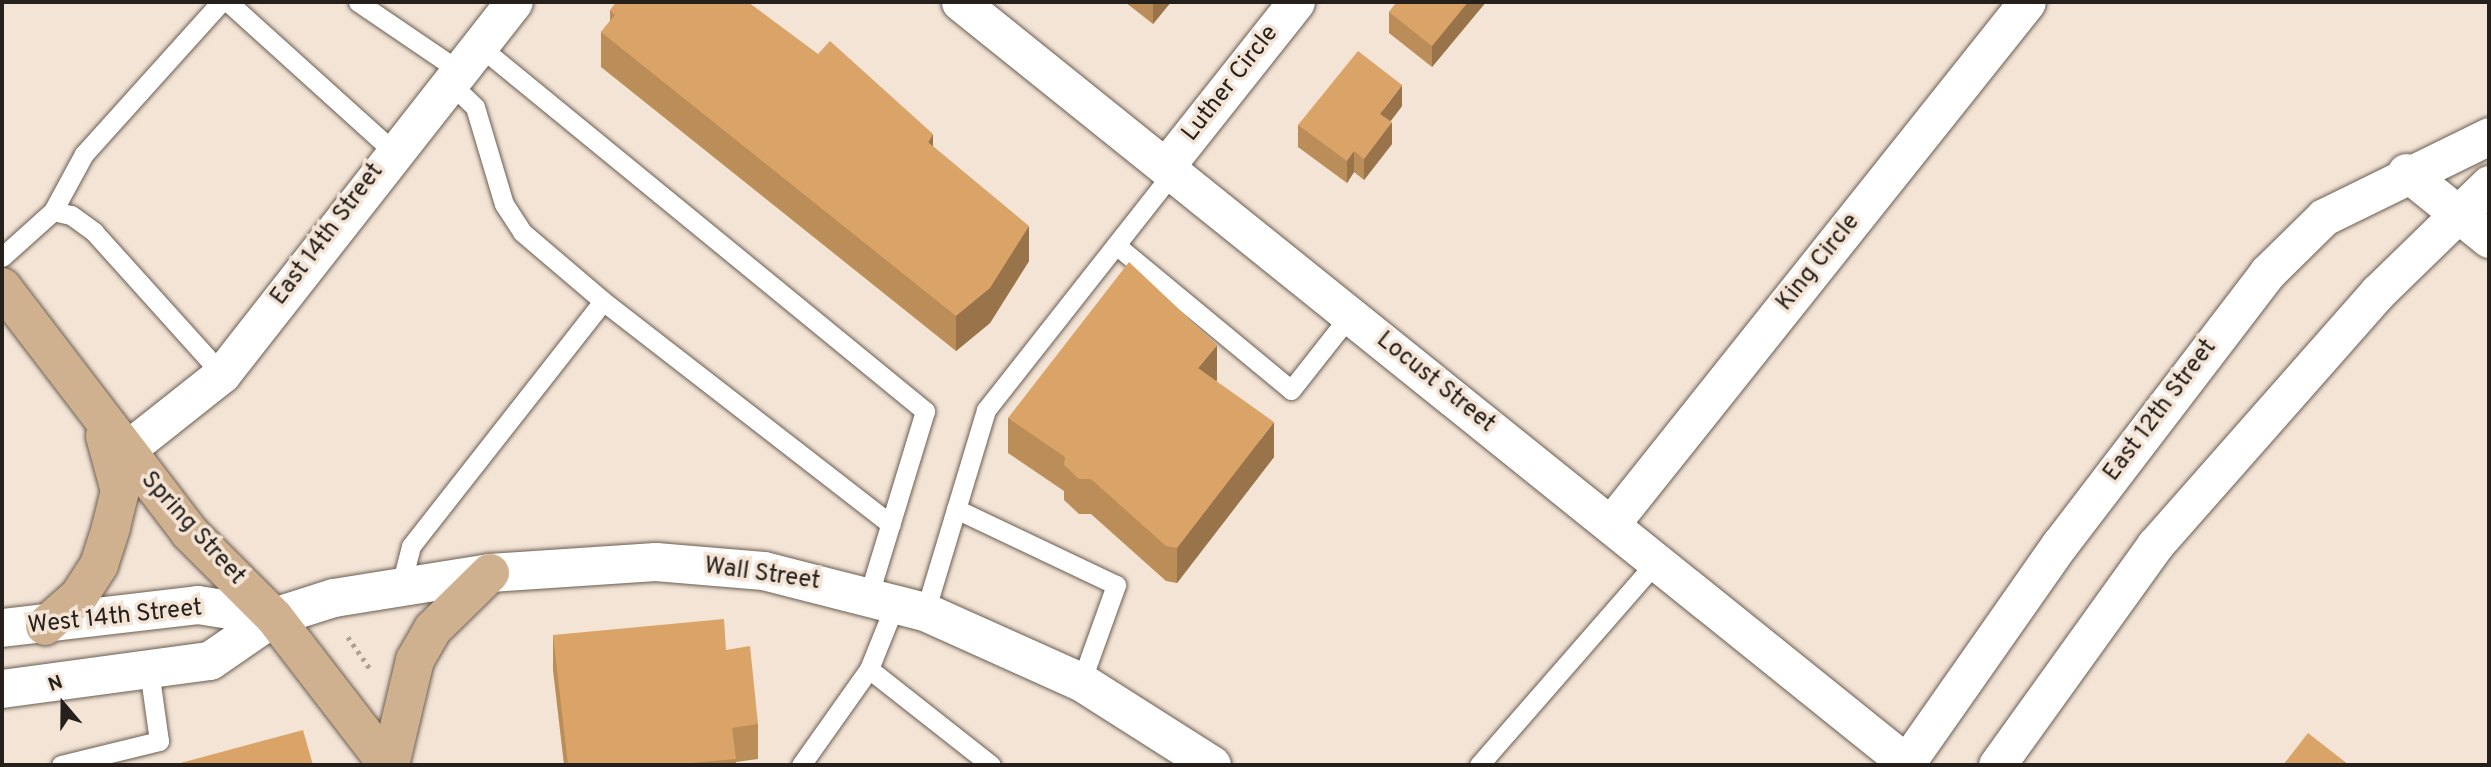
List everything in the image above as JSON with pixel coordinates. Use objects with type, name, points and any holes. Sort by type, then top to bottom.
[{"type":"main road","name":"Spring Street","points":[[2,287],[189,532],[274,617],[389,765]]},
{"type":"main road","points":[[45,626],[79,596],[99,565],[111,527],[120,491],[101,420]]},
{"type":"main road","points":[[389,765],[415,660],[433,629],[490,573]]},
{"type":"street","name":"East 14th Street","points":[[125,451],[222,374],[392,150],[514,2]]},
{"type":"street","name":"Locust Street","points":[[960,2],[1907,765]]},
{"type":"street","name":"Luther Circle","points":[[1169,169],[1296,2]]},
{"type":"street","name":"King Circle","points":[[1611,524],[2027,2]]},
{"type":"street","name":"East 12th Street","points":[[1907,765],[2060,544],[2268,272],[2324,217],[2406,172],[2489,136]]},
{"type":"street","points":[[2406,172],[2489,239]]},
{"type":"street","points":[[1997,765],[2155,545],[2304,372],[2489,184]]},
{"type":"street","name":"Wall Street","points":[[274,617],[401,585],[490,573],[656,562],[764,571],[897,603],[1081,682],[1212,765]]},
{"type":"street","name":"West 14th Street","points":[[2,628],[45,626],[198,605],[274,617]]},
{"type":"street","name":"West 14th Street","points":[[2,689],[210,661],[274,617]]},
{"type":"lane","points":[[2,257],[53,211],[84,154],[221,2]]},
{"type":"lane","points":[[228,2],[392,150]]},
{"type":"lane","points":[[358,2],[462,65],[925,411],[891,524],[897,603]]},
{"type":"lane","points":[[462,65],[504,204],[523,232],[603,301],[891,524]]},
{"type":"lane","points":[[801,765],[869,669],[897,603],[956,509],[986,411],[1116,245],[1169,169]]},
{"type":"lane","points":[[53,211],[94,232],[222,374]]},
{"type":"lane","points":[[1116,245],[1291,390],[1350,315]]},
{"type":"lane","points":[[401,585],[411,546],[603,301]]},
{"type":"lane","points":[[956,509],[1116,585],[1081,682]]},
{"type":"lane","points":[[1479,765],[1657,561]]},
{"type":"lane","points":[[869,669],[991,765]]},
{"type":"lane","points":[[61,765],[159,741],[149,670]]},
{"type":"path","points":[[345,634],[373,675]]},
{"type":"building","points":[[616,2],[748,2],[818,54],[830,41],[933,134],[928,142],[1029,226],[990,288],[956,316],[601,32],[615,15],[610,10]]},
{"type":"building","points":[[1397,2],[1468,2],[1432,46],[1389,12]]},
{"type":"building","points":[[1358,51],[1402,85],[1380,114],[1392,122],[1364,159],[1354,151],[1347,161],[1298,125]]},
{"type":"building","points":[[1129,262],[1217,345],[1198,368],[1274,422],[1177,548],[1166,546],[1091,479],[1079,479],[1064,465],[1065,457],[1008,418]]},
{"type":"building","points":[[724,619],[726,650],[750,646],[758,724],[732,728],[736,759],[668,765],[568,765],[553,635]]},
{"type":"building","points":[[303,730],[313,765],[173,765]]},
{"type":"building","points":[[2308,733],[2349,765],[2283,765]]}]
